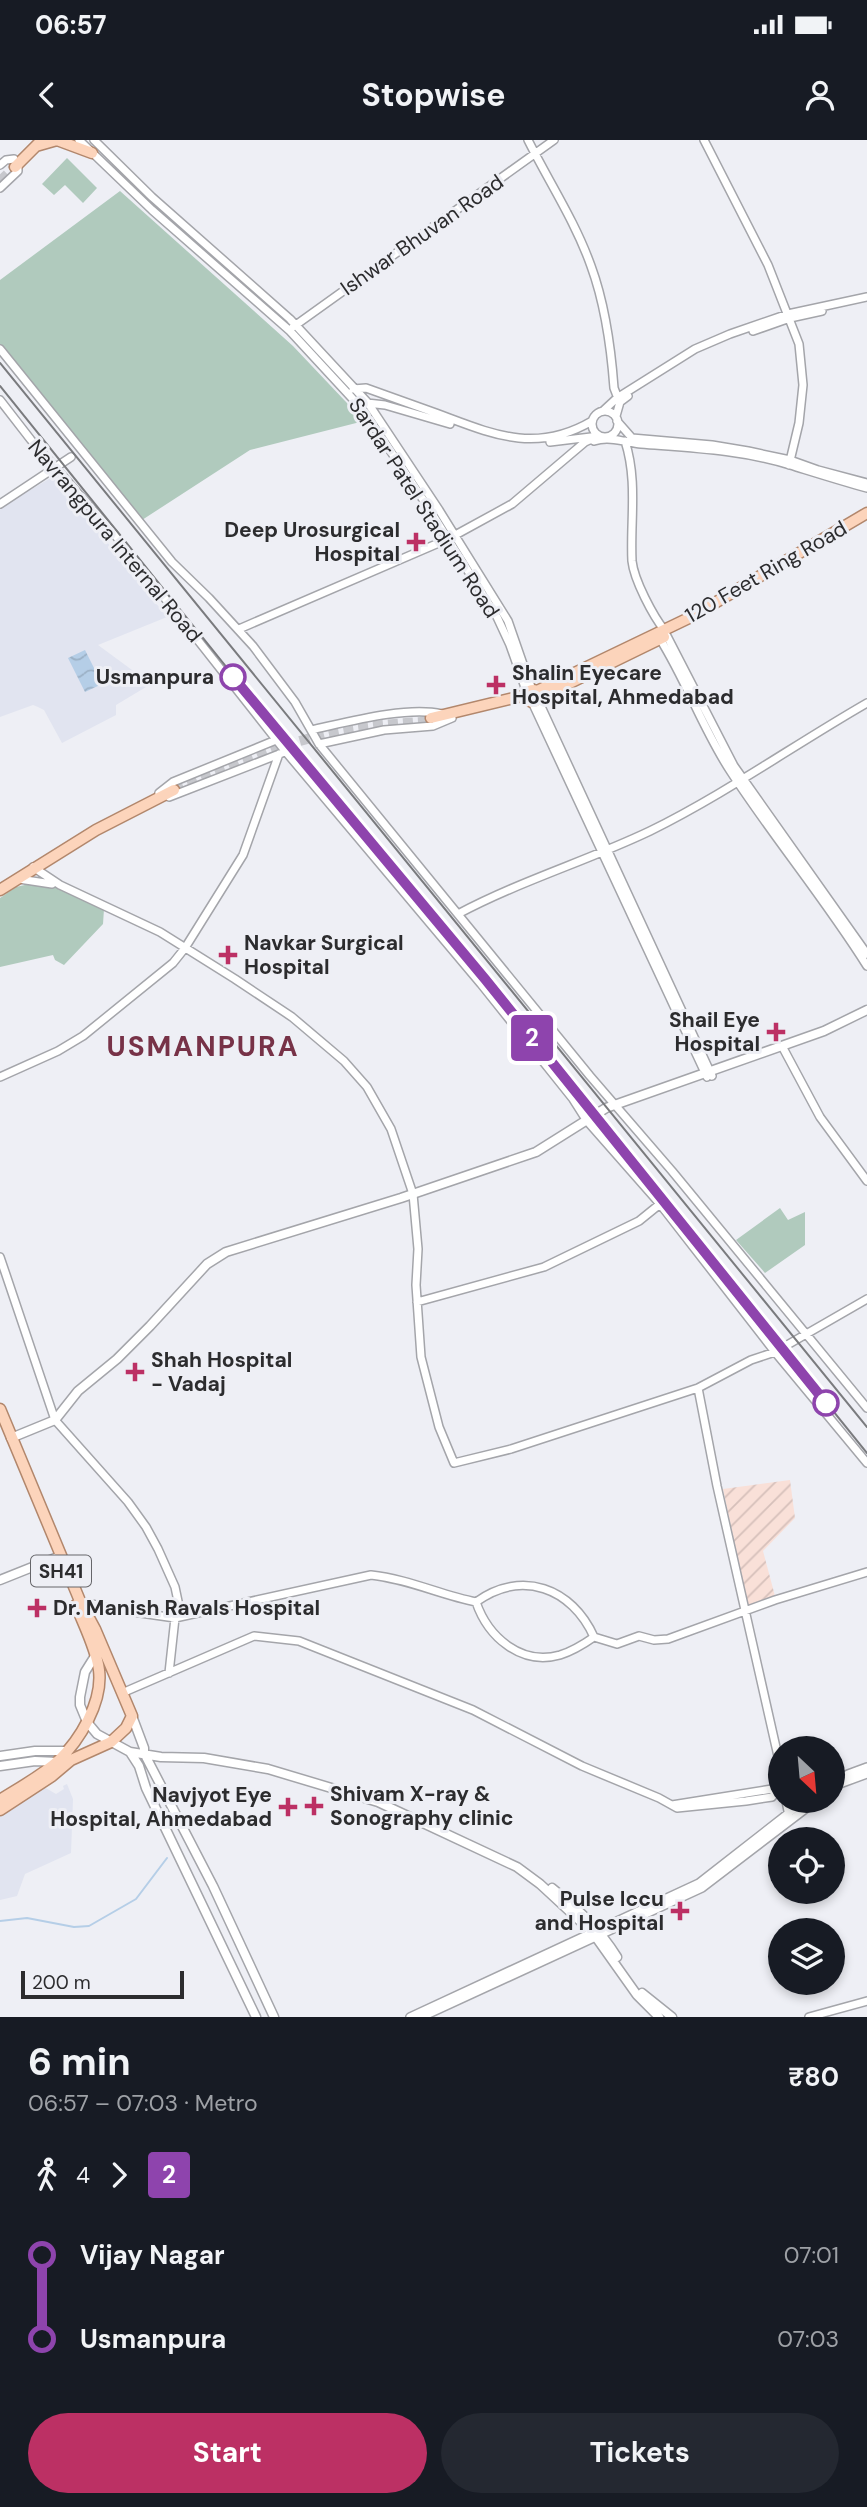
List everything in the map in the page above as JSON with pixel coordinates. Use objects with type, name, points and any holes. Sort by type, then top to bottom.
[{"type":"main road","points":[[15,163],[37,142],[57,140],[92,153]]},
{"type":"main road","name":"120 Feet Ring Road","points":[[663,635],[867,513]]},
{"type":"main road","name":"120 Feet Ring Road","points":[[434,719],[533,696],[663,635],[867,519]]},
{"type":"main road","points":[[0,884],[33,867],[92,827],[173,788]]},
{"type":"main road","points":[[0,890],[16,877]]},
{"type":"main road","points":[[783,1049],[867,1010]]},
{"type":"main road","points":[[11,1438],[55,1420],[78,1391],[117,1359],[207,1264],[226,1252],[413,1194],[536,1152],[614,1107],[826,1036],[867,1017]]},
{"type":"main road","points":[[0,1409],[80,1601],[95,1629],[132,1716],[144,1751],[213,1886],[274,2017]]},
{"type":"main road","name":"SH41","points":[[0,1423],[99,1671],[99,1688],[69,1755],[0,1800]]},
{"type":"main road","points":[[0,1580],[55,1558]]},
{"type":"main road","points":[[95,1656],[85,1672],[80,1696],[86,1722],[97,1734],[130,1752],[139,1766],[146,1787],[256,2017]]},
{"type":"main road","points":[[0,1756],[35,1751],[69,1755],[111,1742],[126,1728],[132,1716]]},
{"type":"main road","points":[[130,1752],[205,1754],[269,1765],[380,1798],[519,1863],[575,1907],[640,1992],[672,2017]]},
{"type":"main road","points":[[0,1810],[52,1776],[69,1755]]},
{"type":"main road","points":[[0,1766],[35,1761],[57,1762]]},
{"type":"main road","points":[[598,1934],[637,1995],[659,2017]]},
{"type":"street","name":"Sardar Patel Stadium Road","points":[[79,140],[152,210],[293,328],[358,405],[452,537]]},
{"type":"street","name":"Sardar Patel Stadium Road","points":[[94,140],[355,388],[375,413],[452,537],[497,617],[709,1074]]},
{"type":"street","points":[[528,140],[572,224],[591,266],[602,303],[619,400],[621,441],[632,472],[632,563],[648,602],[739,780],[867,966]]},
{"type":"street","name":"Ishwar Bhuvan Road","points":[[293,328],[554,140]]},
{"type":"street","points":[[704,140],[768,265],[799,344],[803,385],[799,423],[790,462]]},
{"type":"street","points":[[0,165],[6,160],[15,163],[18,171],[0,188]]},
{"type":"street","points":[[119,179],[126,172]]},
{"type":"street","points":[[152,210],[159,204]]},
{"type":"street","points":[[346,391],[366,388],[492,434],[522,440],[544,439],[563,435],[592,421],[596,415],[695,349],[789,316],[867,299]]},
{"type":"street","name":"Navrangpura Internal Road","points":[[0,349],[76,453],[172,562],[239,629],[295,702],[319,744],[614,1107],[867,1408]]},
{"type":"street","name":"Navrangpura Internal Road","points":[[0,400],[31,440],[115,535],[276,740],[282,753],[481,984],[573,1098],[587,1121],[660,1204],[775,1352],[867,1463]]},
{"type":"street","points":[[358,405],[385,405],[512,442],[537,443],[601,437],[613,434],[619,421]]},
{"type":"street","points":[[375,413],[385,405]]},
{"type":"street","points":[[603,411],[611,411],[632,438],[712,445],[790,462],[867,486]]},
{"type":"street","points":[[592,421],[592,428],[601,437],[790,462]]},
{"type":"street","points":[[239,629],[452,537],[512,504],[575,450],[601,437]]},
{"type":"street","points":[[0,504],[76,453]]},
{"type":"street","points":[[458,914],[484,900],[681,815],[867,703]]},
{"type":"street","points":[[311,730],[410,713],[434,712],[449,717]]},
{"type":"street","points":[[319,744],[384,730],[433,726],[449,717]]},
{"type":"street","points":[[159,795],[173,782],[276,740]]},
{"type":"street","points":[[159,795],[169,797],[282,753]]},
{"type":"street","points":[[0,1077],[83,1037],[173,963],[186,948],[243,855],[282,753]]},
{"type":"street","points":[[739,780],[834,905],[867,954]]},
{"type":"street","points":[[33,867],[60,886],[160,932],[292,1017],[344,1061],[367,1087],[382,1111],[402,1157],[413,1194],[418,1249],[417,1302],[421,1357],[439,1427],[454,1463],[511,1449],[698,1388],[751,1360],[775,1352],[867,1299]]},
{"type":"street","points":[[16,877],[60,886]]},
{"type":"street","points":[[783,1049],[820,1117],[867,1181]]},
{"type":"street","points":[[417,1302],[544,1267],[639,1221],[660,1204]]},
{"type":"street","points":[[0,1256],[55,1420],[146,1527],[175,1587],[179,1606],[175,1618],[169,1673]]},
{"type":"street","points":[[698,1388],[719,1496],[774,1736]]},
{"type":"street","points":[[80,1601],[175,1618],[371,1575],[416,1584],[446,1596],[476,1602],[488,1593],[506,1587],[529,1585],[548,1588],[586,1620],[594,1637],[617,1644],[639,1636],[654,1640],[668,1639],[867,1572]]},
{"type":"street","points":[[476,1602],[488,1628],[502,1642],[518,1652],[558,1656],[578,1648],[594,1637]]},
{"type":"street","points":[[122,1693],[254,1636],[299,1641],[473,1710],[582,1766],[677,1808],[700,1808],[768,1798]]},
{"type":"street","points":[[845,1776],[867,1768]]},
{"type":"street","points":[[845,1781],[867,1774]]},
{"type":"street","points":[[410,2017],[702,1888],[792,1813]]},
{"type":"street","points":[[789,1816],[794,1813]]},
{"type":"street","points":[[422,2017],[598,1934]]},
{"type":"street","points":[[809,2017],[867,2001]]},
{"type":"shaded area","points":[[54,476],[167,617],[98,645],[151,684],[116,705],[116,715],[62,743],[44,710],[38,707],[33,705],[0,717],[0,508]]},
{"type":"shaded area","points":[[790,1480],[795,1518],[763,1551],[775,1596],[748,1608],[723,1489]]},
{"type":"shaded area","points":[[67,1784],[73,1799],[71,1853],[25,1874],[17,1896],[0,1900],[0,1815],[44,1787],[56,1794]]},
{"type":"green space","points":[[67,158],[97,188],[83,203],[65,185],[54,195],[42,184]]},
{"type":"green space","points":[[120,191],[293,346],[364,421],[250,450],[142,520],[0,346],[0,280]]},
{"type":"green space","points":[[29,884],[58,888],[104,909],[103,924],[64,965],[55,960],[53,955],[0,967],[0,898],[16,887]]},
{"type":"green space","points":[[780,1208],[788,1220],[805,1212],[805,1245],[765,1273],[736,1240]]},
{"type":"water","points":[[85,650],[102,684],[85,692],[68,658]]},
{"type":"waterway","points":[[0,1921],[27,1918],[74,1927],[89,1926],[136,1899],[167,1858]]},
{"type":"tunnel","points":[[0,181],[15,167]]},
{"type":"tunnel","points":[[174,790],[267,752],[325,734],[381,725],[437,721]]},
{"type":"railway","points":[[0,363],[867,1427]]},
{"type":"railway","points":[[0,386],[315,777],[373,842],[485,979],[867,1453]]},
{"type":"metro line","name":"2","points":[[233,677],[315,777],[373,842],[589,1106],[826,1403]]},
{"type":"place","name":"Deep Urosurgical Hospital","points":[[416,542]]},
{"type":"place","name":"Usmanpura","points":[[233,677]]},
{"type":"place","name":"Shalin Eyecare Hospital, Ahmedabad","points":[[496,685]]},
{"type":"place","name":"Navkar Surgical Hospital","points":[[228,955]]},
{"type":"place","name":"Shail Eye Hospital","points":[[776,1032]]},
{"type":"place","name":"Shah Hospital - Vadaj","points":[[135,1372]]},
{"type":"place","name":"Dr. Manish Ravals Hospital","points":[[37,1608]]},
{"type":"place","name":"Shivam X-ray & Sonography clinic","points":[[314,1806]]},
{"type":"place","name":"Navjyot Eye Hospital, Ahmedabad","points":[[288,1807]]},
{"type":"place","name":"Pulse Iccu and Hospital","points":[[680,1911]]},
{"type":"district","name":"USMANPURA","points":[[203,1046]]}]
